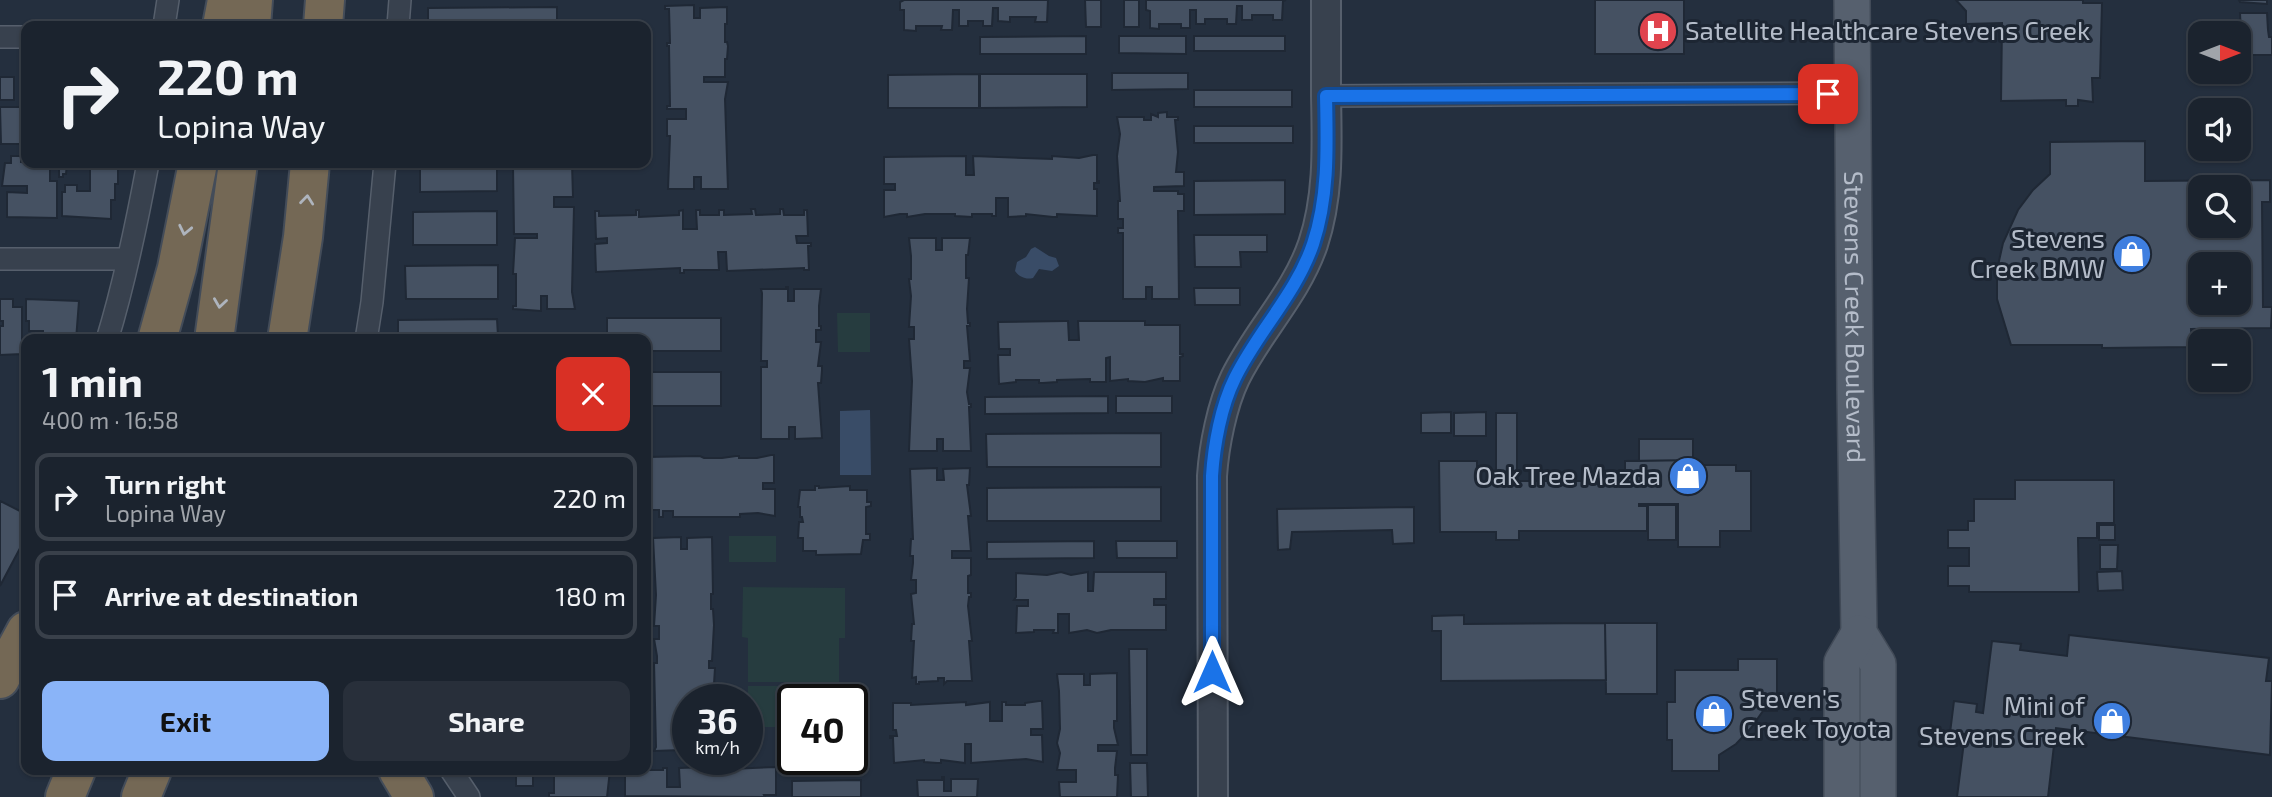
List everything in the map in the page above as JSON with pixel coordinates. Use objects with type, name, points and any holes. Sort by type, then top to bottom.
[{"type":"highway","points":[[223,21],[226,0]]},
{"type":"highway","points":[[251,21],[253,0]]},
{"type":"highway","points":[[323,21],[325,0]]},
{"type":"highway","points":[[160,334],[177,268],[197,168]]},
{"type":"highway","points":[[215,334],[237,168]]},
{"type":"highway","points":[[288,334],[303,237],[310,168]]},
{"type":"highway","points":[[303,237],[319,283],[315,334]]},
{"type":"highway","points":[[0,679],[21,640]]},
{"type":"highway","points":[[65,797],[74,775]]},
{"type":"highway","points":[[141,797],[150,775]]},
{"type":"highway","points":[[401,775],[414,797]]},
{"type":"main road","name":"Stevens Creek Boulevard","points":[[1852,0],[1859,633]]},
{"type":"main road","points":[[1842,797],[1842,662],[1859,633],[1878,664],[1878,797]]},
{"type":"main road","points":[[1822,797],[1842,750]]},
{"type":"street","points":[[165,21],[168,0]]},
{"type":"street","points":[[398,21],[400,0]]},
{"type":"street","points":[[1213,797],[1214,444],[1235,378],[1261,334],[1293,289],[1312,246],[1322,212],[1326,170],[1326,0]]},
{"type":"street","points":[[0,37],[21,37]]},
{"type":"street","points":[[1326,96],[1853,93]]},
{"type":"street","points":[[109,334],[137,223],[147,168]]},
{"type":"street","points":[[367,334],[385,168]]},
{"type":"street","points":[[0,259],[128,259]]},
{"type":"street","points":[[455,775],[470,797]]},
{"type":"green space","points":[[837,313],[870,313],[870,352],[838,352]]},
{"type":"green space","points":[[729,536],[776,536],[776,562],[729,562]]},
{"type":"green space","points":[[743,587],[845,588],[845,638],[839,638],[839,682],[748,682],[748,638],[742,637]]},
{"type":"green space","points":[[763,686],[777,686],[777,727],[763,727]]},
{"type":"water","points":[[1035,247],[1056,258],[1059,266],[1052,271],[1039,269],[1033,278],[1023,278],[1015,271],[1017,262]]},
{"type":"water","points":[[870,410],[871,475],[840,475],[840,411]]},
{"type":"building","points":[[1048,0],[1047,22],[1035,22],[1036,17],[1010,17],[1010,22],[998,21],[998,8],[993,8],[992,26],[983,26],[983,21],[968,21],[968,26],[959,26],[959,10],[953,10],[952,30],[941,30],[942,26],[916,26],[916,31],[904,30],[904,10],[900,10],[900,2]]},
{"type":"building","points":[[1085,0],[1101,0],[1101,27],[1086,27]]},
{"type":"building","points":[[1124,0],[1139,0],[1139,27],[1124,27]]},
{"type":"building","points":[[1146,0],[1286,0],[1283,1],[1282,20],[1273,20],[1273,15],[1252,15],[1252,20],[1242,20],[1242,6],[1237,6],[1236,24],[1227,24],[1227,19],[1205,19],[1205,24],[1196,24],[1196,10],[1190,10],[1190,28],[1181,28],[1181,24],[1159,24],[1159,29],[1150,28],[1150,11],[1146,10]]},
{"type":"building","points":[[1595,0],[1684,0],[1684,54],[1595,54]]},
{"type":"building","points":[[1956,0],[2083,0],[2083,3],[2102,3],[2100,78],[2092,78],[2093,102],[2078,100],[2078,106],[2066,106],[2066,100],[2001,101],[2002,23],[1966,24],[1966,11]]},
{"type":"building","points":[[2239,0],[2267,0],[2267,4],[2240,2]]},
{"type":"building","points":[[694,5],[694,18],[700,18],[700,8],[727,7],[725,42],[728,46],[725,77],[704,77],[704,82],[728,82],[725,99],[728,189],[701,189],[701,177],[694,177],[694,189],[668,189],[670,136],[667,136],[667,119],[686,119],[686,109],[667,109],[667,106],[670,106],[667,43],[670,43],[669,9],[665,9],[665,6]]},
{"type":"building","points":[[557,7],[557,21],[428,21],[428,8]]},
{"type":"building","points":[[2240,13],[2267,13],[2269,37],[2272,37],[2272,55],[2251,55],[2251,21],[2240,21]]},
{"type":"building","points":[[1086,36],[1086,54],[980,54],[980,37]]},
{"type":"building","points":[[1119,36],[1186,36],[1186,54],[1119,53]]},
{"type":"building","points":[[1194,36],[1285,36],[1285,51],[1194,51]]},
{"type":"building","points":[[1112,73],[1188,73],[1188,89],[1112,90]]},
{"type":"building","points":[[979,74],[979,108],[888,108],[888,75]]},
{"type":"building","points":[[980,74],[1087,74],[1087,107],[980,108]]},
{"type":"building","points":[[0,77],[14,77],[14,100],[0,100]]},
{"type":"building","points":[[1194,90],[1292,90],[1292,107],[1194,107]]},
{"type":"building","points":[[0,107],[21,107],[21,144],[1,144]]},
{"type":"building","points":[[1167,112],[1167,117],[1178,117],[1178,120],[1175,120],[1178,152],[1176,172],[1184,172],[1184,186],[1154,187],[1154,191],[1178,191],[1178,194],[1184,194],[1184,211],[1178,211],[1179,299],[1152,299],[1152,287],[1146,287],[1146,299],[1123,299],[1123,233],[1118,233],[1118,228],[1123,228],[1123,219],[1118,219],[1120,201],[1117,156],[1120,134],[1117,117],[1144,117],[1144,120],[1151,120],[1151,114],[1158,117],[1158,113]]},
{"type":"building","points":[[1194,126],[1293,126],[1293,143],[1194,143]]},
{"type":"building","name":"Stevens Creek BMW","points":[[2145,141],[2145,181],[2188,181],[2188,238],[2251,238],[2251,180],[2270,180],[2270,202],[2262,202],[2263,307],[2272,307],[2271,328],[2188,329],[2188,347],[2011,345],[1997,299],[1997,270],[2003,243],[2018,210],[2050,174],[2050,142]]},
{"type":"building","points":[[1097,155],[1099,181],[1094,183],[1094,189],[1097,189],[1097,216],[1057,214],[1057,217],[1053,217],[1026,214],[1008,217],[1008,198],[996,198],[996,216],[925,214],[907,217],[907,214],[900,214],[884,217],[884,190],[895,190],[895,184],[884,184],[884,157],[966,156],[966,175],[974,175],[973,156],[1052,159],[1052,156],[1079,158]]},
{"type":"building","points":[[11,156],[21,156],[21,168],[50,168],[50,181],[57,181],[57,218],[7,217],[7,192],[27,193],[27,186],[2,186],[5,163],[11,163]]},
{"type":"building","points":[[59,168],[67,168],[66,174],[59,177]]},
{"type":"building","points":[[90,168],[118,168],[115,200],[111,200],[111,219],[62,216],[62,192],[65,192],[65,185],[77,185],[77,191],[90,191]]},
{"type":"building","points":[[420,168],[497,168],[497,191],[420,192]]},
{"type":"building","points":[[513,168],[572,168],[573,197],[554,197],[554,207],[574,207],[572,292],[575,309],[547,309],[547,296],[541,296],[541,311],[513,309],[513,306],[516,306],[516,274],[513,274],[515,238],[537,238],[537,234],[514,234]]},
{"type":"building","points":[[1285,180],[1285,214],[1194,215],[1194,181]]},
{"type":"building","points":[[751,209],[755,209],[756,215],[780,214],[780,209],[783,209],[784,215],[804,215],[804,210],[807,210],[808,236],[796,236],[797,243],[811,243],[811,246],[808,246],[809,270],[727,271],[726,252],[718,252],[719,270],[684,270],[684,273],[680,273],[680,268],[596,272],[595,244],[607,243],[607,238],[596,239],[595,211],[599,211],[599,216],[636,215],[636,210],[639,210],[639,217],[679,215],[679,211],[683,210],[683,229],[697,229],[696,210],[700,210],[700,215],[719,215],[719,210],[724,210],[724,215],[752,214]]},
{"type":"building","points":[[497,211],[497,245],[413,245],[413,212]]},
{"type":"building","points":[[1194,235],[1267,235],[1267,252],[1240,252],[1241,267],[1195,267]]},
{"type":"building","points":[[909,238],[936,238],[936,250],[942,250],[942,238],[970,238],[966,255],[966,278],[969,278],[967,309],[970,326],[967,326],[970,361],[964,361],[964,368],[970,368],[967,392],[971,404],[971,451],[943,451],[943,439],[937,439],[937,451],[909,451],[912,381],[909,339],[914,339],[914,327],[909,327]]},
{"type":"building","points":[[498,265],[498,299],[406,299],[405,266]]},
{"type":"building","points":[[786,287],[788,301],[794,301],[794,289],[821,289],[821,330],[816,330],[816,342],[821,342],[818,366],[822,366],[822,370],[821,383],[818,383],[822,438],[795,439],[795,427],[789,427],[789,439],[761,439],[761,367],[767,367],[767,361],[761,361],[761,289]]},
{"type":"building","points":[[1194,288],[1240,288],[1240,305],[1195,305]]},
{"type":"building","points":[[0,299],[13,299],[13,307],[22,307],[21,354],[0,355],[0,326],[3,326],[3,321],[0,321]]},
{"type":"building","points":[[26,299],[79,301],[76,334],[43,334],[43,331],[29,331],[29,321],[26,321]]},
{"type":"building","points":[[607,318],[721,318],[721,351],[651,351],[651,334],[607,334]]},
{"type":"building","points":[[497,319],[498,334],[398,334],[398,320]]},
{"type":"building","points":[[1068,321],[1069,340],[1079,340],[1078,321],[1145,321],[1145,325],[1180,325],[1180,354],[1183,356],[1180,357],[1180,381],[1163,381],[1163,378],[1145,382],[1128,379],[1110,381],[1110,357],[1106,358],[1106,382],[1090,382],[1090,379],[1043,383],[1039,383],[1039,380],[1016,380],[999,384],[998,355],[1010,355],[1010,349],[999,349],[998,322]]},
{"type":"building","points":[[580,333],[580,334],[504,334]]},
{"type":"building","points":[[651,372],[721,372],[721,406],[651,406]]},
{"type":"building","points":[[1108,396],[1108,413],[985,414],[985,397]]},
{"type":"building","points":[[1116,396],[1172,396],[1172,413],[1116,413]]},
{"type":"building","points":[[1451,412],[1451,433],[1421,433],[1421,413]]},
{"type":"building","points":[[1486,412],[1486,436],[1454,436],[1454,413]]},
{"type":"building","name":"Oak Tree Mazda","points":[[1496,413],[1517,413],[1517,481],[1625,481],[1625,461],[1693,460],[1693,465],[1736,465],[1736,471],[1751,471],[1751,531],[1720,531],[1720,547],[1678,547],[1678,504],[1639,504],[1647,506],[1647,531],[1519,531],[1519,540],[1496,540],[1496,532],[1440,532],[1439,461],[1477,461],[1477,481],[1496,481]]},
{"type":"building","points":[[1161,433],[1161,467],[987,467],[986,434]]},
{"type":"building","points":[[1639,439],[1693,439],[1693,460],[1639,461]]},
{"type":"building","points":[[774,455],[774,483],[763,483],[763,489],[775,489],[775,516],[758,513],[740,514],[740,517],[673,517],[673,511],[663,511],[663,517],[659,517],[659,510],[651,510],[651,457],[757,458]]},
{"type":"building","points":[[937,468],[937,480],[944,480],[943,469],[970,468],[967,485],[971,516],[968,516],[971,551],[952,551],[952,558],[971,558],[968,593],[971,593],[971,597],[968,606],[972,641],[969,641],[972,681],[947,681],[944,684],[944,678],[938,678],[938,681],[916,684],[916,677],[912,678],[914,641],[911,641],[914,624],[911,594],[916,593],[916,580],[911,580],[913,556],[910,556],[913,539],[910,469]]},
{"type":"building","points":[[2015,480],[2114,480],[2114,523],[2097,523],[2097,538],[2078,538],[2079,592],[1969,592],[1969,586],[1948,586],[1948,566],[1969,566],[1969,548],[1948,548],[1948,530],[1968,530],[1968,521],[1974,521],[1974,499],[2015,499]]},
{"type":"building","points":[[815,486],[850,486],[850,490],[867,490],[867,502],[871,502],[871,506],[866,507],[866,534],[870,534],[870,540],[863,540],[861,554],[816,555],[816,551],[803,551],[803,538],[798,538],[799,522],[803,522],[798,507],[800,490],[815,490]]},
{"type":"building","points":[[1161,487],[1161,521],[987,521],[987,488]]},
{"type":"building","points":[[0,501],[21,512],[21,546],[0,586]]},
{"type":"building","points":[[1648,505],[1676,505],[1676,540],[1648,540]]},
{"type":"building","points":[[1414,507],[1414,543],[1393,544],[1392,530],[1292,532],[1290,549],[1278,550],[1277,509]]},
{"type":"building","points":[[2099,525],[2115,525],[2115,540],[2099,540]]},
{"type":"building","points":[[681,537],[681,549],[687,549],[687,538],[712,537],[711,609],[714,625],[712,661],[709,661],[709,668],[715,668],[714,684],[672,684],[672,750],[654,751],[654,663],[657,663],[657,656],[654,639],[659,639],[659,626],[654,626],[656,595],[653,538]]},
{"type":"building","points":[[1094,541],[1094,558],[987,559],[987,542]]},
{"type":"building","points":[[1116,541],[1177,541],[1177,558],[1117,558]]},
{"type":"building","points":[[2100,545],[2118,545],[2117,569],[2100,569]]},
{"type":"building","points":[[2122,571],[2123,590],[2098,591],[2097,572]]},
{"type":"building","points":[[1061,572],[1071,575],[1088,572],[1088,591],[1093,591],[1094,572],[1166,572],[1166,599],[1154,599],[1154,605],[1166,605],[1166,630],[1111,630],[1097,633],[1087,630],[1069,633],[1069,614],[1058,614],[1058,633],[1053,633],[1054,630],[1034,630],[1016,633],[1017,606],[1028,606],[1028,600],[1014,600],[1016,573],[1047,575]]},
{"type":"building","points":[[1464,615],[1464,624],[1605,623],[1606,680],[1441,681],[1441,631],[1432,631],[1432,616]]},
{"type":"building","points":[[1605,623],[1657,623],[1657,694],[1606,694]]},
{"type":"building","name":"Mini of Stevens Creek","points":[[2069,635],[2269,658],[2266,681],[2272,681],[2270,755],[2056,728],[2048,797],[1957,797],[1965,734],[1950,733],[1954,701],[1977,704],[1976,712],[1983,713],[1992,641],[2021,644],[2020,650],[2067,656]]},
{"type":"building","points":[[1129,649],[1147,649],[1147,755],[1131,755]]},
{"type":"building","name":"Steven's Creek Toyota","points":[[1738,659],[1777,659],[1777,711],[1763,711],[1736,744],[1719,755],[1719,771],[1672,771],[1672,740],[1667,740],[1667,702],[1675,702],[1675,670],[1738,670]]},
{"type":"building","points":[[1117,673],[1117,721],[1114,721],[1114,728],[1118,745],[1098,745],[1098,751],[1117,751],[1117,797],[1060,797],[1059,782],[1076,782],[1076,770],[1057,770],[1060,729],[1057,674],[1084,674],[1084,685],[1090,685],[1090,674]]},
{"type":"building","points":[[1042,701],[1043,729],[1031,729],[1031,735],[1042,735],[1043,762],[1026,759],[971,763],[971,744],[965,744],[965,763],[924,760],[894,763],[893,738],[890,738],[897,736],[896,730],[893,730],[893,703],[911,705],[966,702],[966,705],[990,702],[990,721],[1002,721],[1002,702],[1006,702],[1006,705],[1025,705]]},
{"type":"building","points":[[1130,763],[1147,763],[1148,797],[1131,797]]},
{"type":"building","points":[[776,767],[776,795],[764,795],[765,797],[625,796],[625,775],[651,775],[651,770],[667,768],[667,787],[680,787],[679,775],[763,775],[763,768]]},
{"type":"building","points":[[516,775],[533,775],[533,786],[516,786]]},
{"type":"building","points":[[554,775],[609,775],[607,797],[549,797],[549,793],[554,793]]},
{"type":"building","points":[[942,777],[944,791],[951,791],[951,779],[978,779],[977,797],[918,797],[917,780],[942,780]]},
{"type":"building","points":[[861,780],[861,797],[792,797],[792,781]]},
{"type":"place","name":"Satellite Healthcare Stevens Creek","points":[[1658,31]]},
{"type":"place","name":"Stevens Creek BMW","points":[[2132,254]]},
{"type":"place","name":"Oak Tree Mazda","points":[[1688,476]]},
{"type":"place","name":"Steven's Creek Toyota","points":[[1714,714]]},
{"type":"place","name":"Mini of Stevens Creek","points":[[2112,721]]},
{"type":"route","points":[[1212,672],[1214,444],[1235,378],[1261,334],[1293,289],[1312,246],[1322,212],[1326,170],[1326,96],[1828,94]]}]
